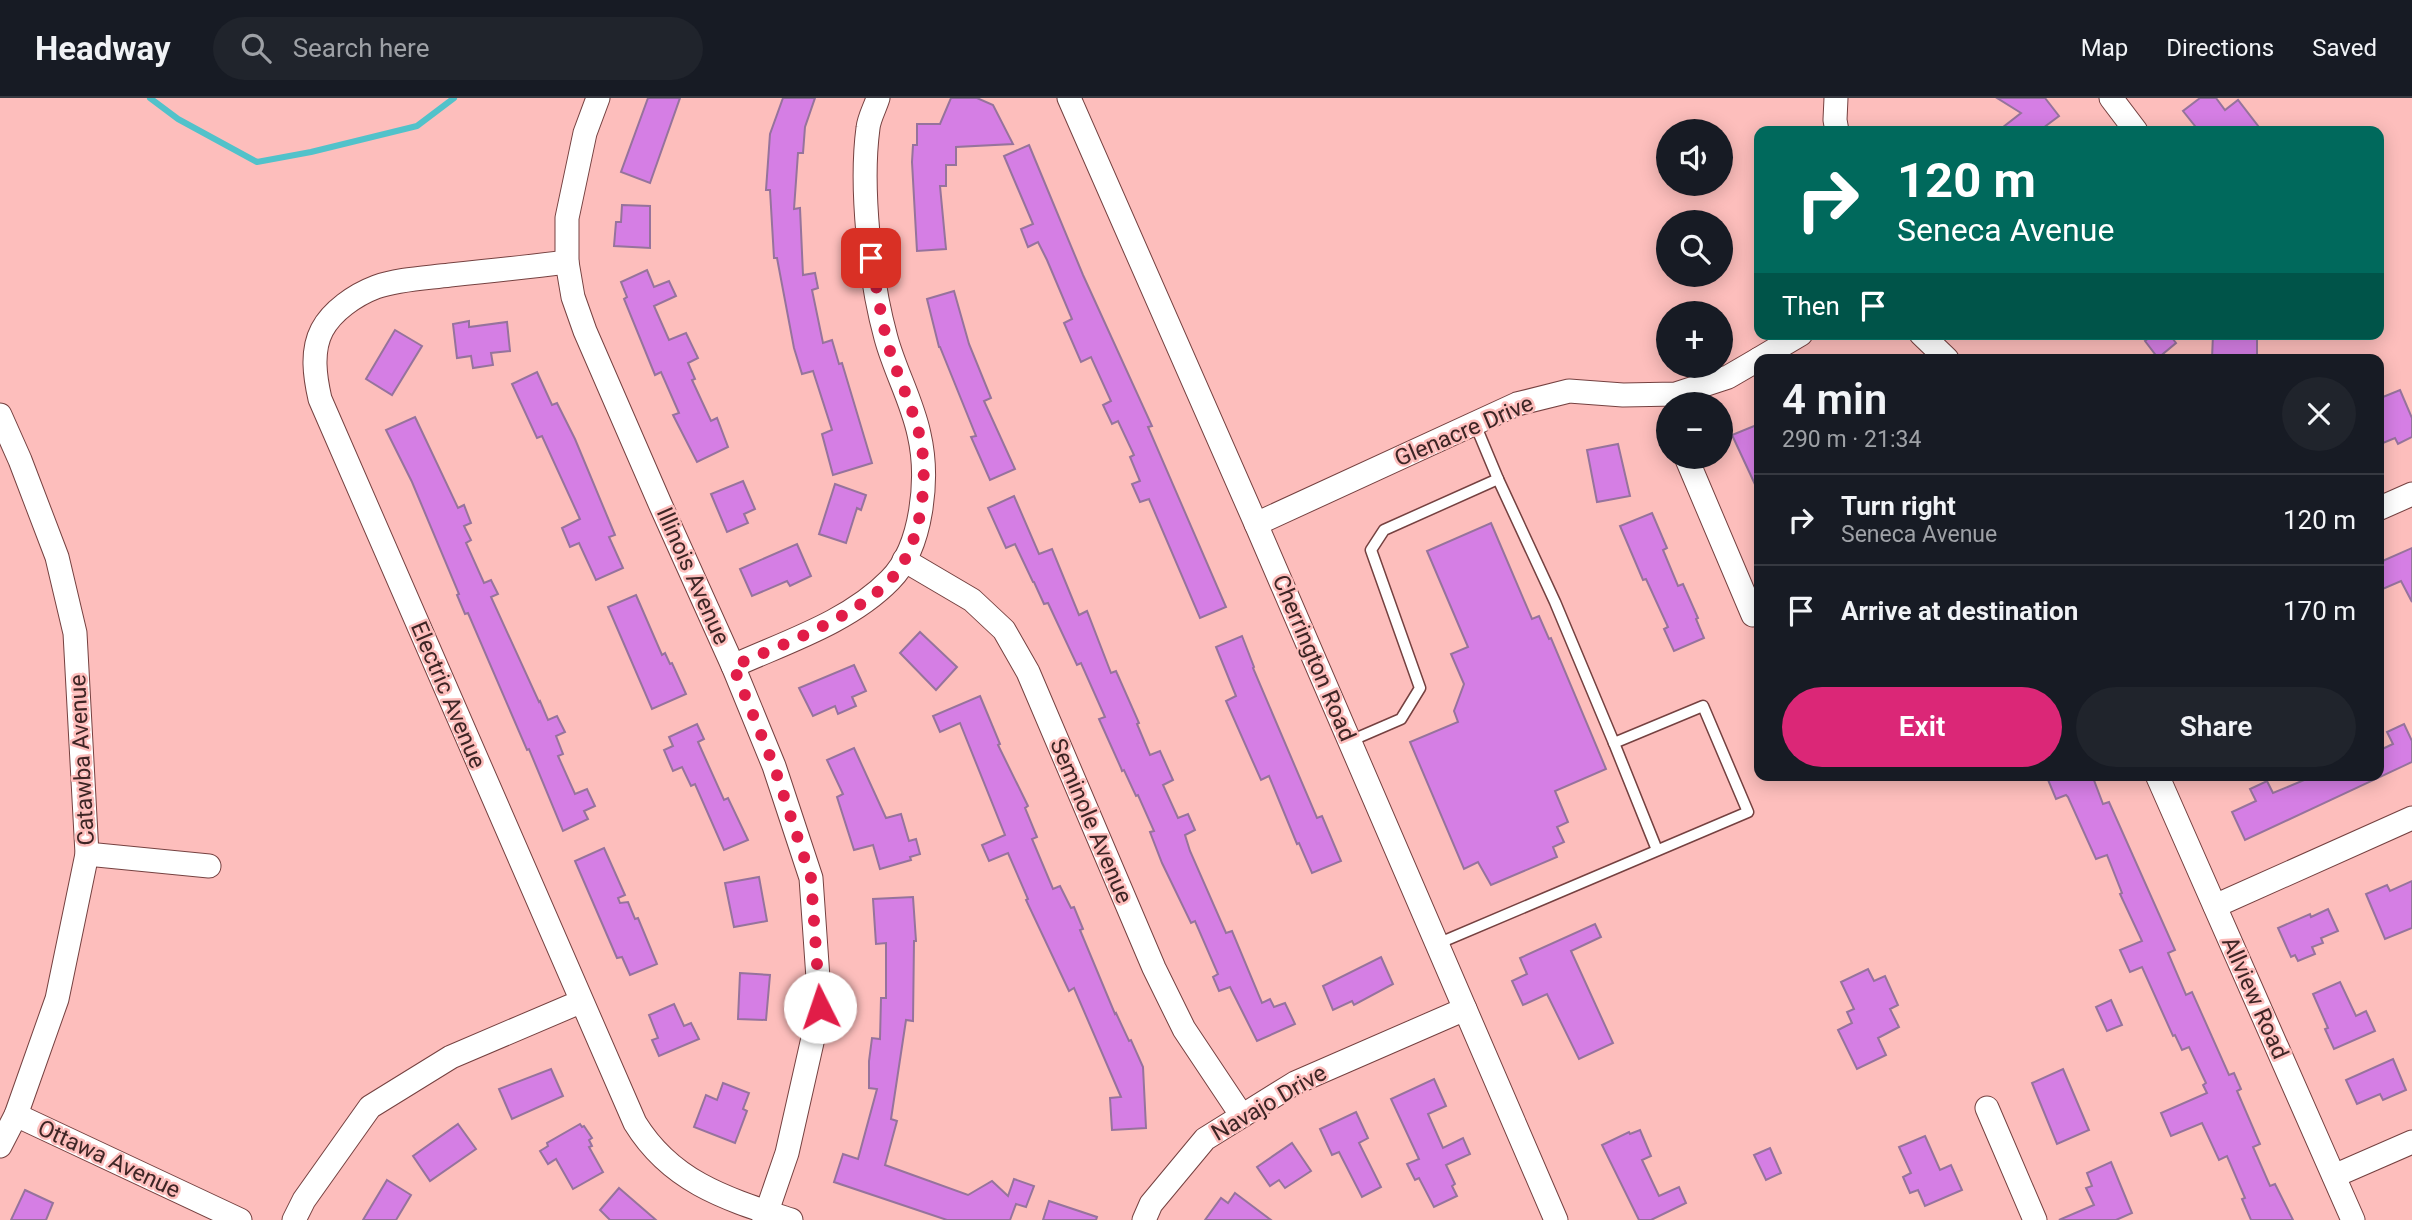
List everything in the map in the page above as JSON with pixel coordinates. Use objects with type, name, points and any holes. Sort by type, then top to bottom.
[{"type":"street","name":"Illinois Avenue","points":[[598,98],[585,133],[567,218],[567,262],[573,297],[585,331],[733,666],[774,766],[811,878],[820,1007],[787,1153],[765,1216]]},
{"type":"street","points":[[733,666],[825,625],[858,605],[891,579],[904,559],[916,530],[924,492],[919,435],[886,337],[871,258],[865,173],[868,125],[878,98]]},
{"type":"street","name":"Cherrington Road","points":[[1069,98],[1556,1220]]},
{"type":"street","points":[[1836,98],[1836,126]]},
{"type":"street","points":[[2110,98],[2132,126]]},
{"type":"street","name":"Electric Avenue","points":[[567,262],[425,278],[376,287],[354,298],[337,311],[322,330],[316,352],[315,376],[320,399],[580,1002],[635,1123],[648,1144],[685,1178],[765,1216],[791,1220]]},
{"type":"street","name":"Glenacre Drive","points":[[1767,354],[1791,340]]},
{"type":"street","points":[[1928,340],[1942,354]]},
{"type":"street","name":"Glenacre Drive","points":[[1690,392],[1728,377],[1754,362]]},
{"type":"street","name":"Glenacre Drive","points":[[1256,524],[1517,404],[1569,391],[1656,399]]},
{"type":"street","name":"Catawba Avenue","points":[[0,415],[57,557],[75,632],[87,854],[57,999],[16,1115],[0,1146]]},
{"type":"street","points":[[1691,469],[1753,615]]},
{"type":"street","points":[[2384,506],[2412,494]]},
{"type":"street","name":"Seminole Avenue","points":[[904,559],[972,600],[1004,630],[1028,672],[1154,968],[1202,1058],[1241,1116]]},
{"type":"street","name":"Allview Road","points":[[2160,781],[2353,1220]]},
{"type":"street","points":[[2215,906],[2412,818]]},
{"type":"street","points":[[87,854],[209,866]]},
{"type":"street","points":[[294,1220],[304,1200],[370,1107],[451,1057],[580,1002]]},
{"type":"street","name":"Navajo Drive","points":[[1144,1220],[1151,1204],[1205,1139],[1295,1083],[1465,1009]]},
{"type":"street","points":[[1987,1108],[2035,1220]]},
{"type":"street","name":"Ottawa Avenue","points":[[16,1115],[240,1220]]},
{"type":"street","points":[[2334,1176],[2412,1142]]},
{"type":"lane","points":[[1475,424],[1555,602],[1657,850]]},
{"type":"lane","points":[[1350,741],[1401,719],[1420,688],[1371,550],[1384,530],[1498,479]]},
{"type":"lane","points":[[1437,944],[1748,812],[1703,706],[1614,743]]},
{"type":"building","points":[[648,98],[680,98],[650,183],[621,172]]},
{"type":"building","points":[[783,98],[815,98],[805,127],[803,153],[798,153],[794,209],[800,208],[803,275],[815,273],[818,288],[812,290],[823,343],[832,340],[839,364],[842,363],[872,463],[833,475],[822,434],[832,430],[813,371],[802,374],[794,348],[777,258],[774,258],[770,190],[766,190],[770,134]]},
{"type":"building","points":[[951,98],[977,98],[993,105],[1013,144],[956,147],[956,165],[946,165],[946,186],[940,186],[946,249],[917,251],[912,162],[913,145],[917,145],[917,124],[940,124]]},
{"type":"building","points":[[1997,98],[2045,98],[2059,116],[2046,126],[2004,126],[2021,113]]},
{"type":"building","points":[[2200,98],[2216,98],[2225,110],[2238,100],[2258,126],[2195,126],[2183,111]]},
{"type":"building","points":[[1029,145],[1083,275],[1152,426],[1148,427],[1226,607],[1200,618],[1149,499],[1140,502],[1132,484],[1140,481],[1130,457],[1134,455],[1118,421],[1112,424],[1103,405],[1111,401],[1091,357],[1081,362],[1064,323],[1072,319],[1047,260],[1038,242],[1028,247],[1021,229],[1033,224],[1004,156]]},
{"type":"building","points":[[622,205],[650,206],[650,248],[614,246],[616,222],[621,222]]},
{"type":"building","points":[[647,270],[654,287],[669,281],[676,296],[654,306],[669,340],[686,333],[698,358],[688,363],[695,379],[692,380],[711,421],[717,418],[728,447],[697,462],[673,415],[679,413],[661,372],[655,375],[624,299],[627,297],[621,282]]},
{"type":"building","points":[[954,291],[969,344],[991,398],[984,401],[1015,469],[990,480],[971,437],[976,436],[939,347],[927,299]]},
{"type":"building","points":[[469,321],[469,327],[507,322],[510,351],[491,353],[493,365],[473,368],[471,356],[457,358],[453,324]]},
{"type":"building","points":[[395,330],[422,346],[392,395],[366,379]]},
{"type":"building","points":[[2174,340],[2176,343],[2163,354],[2155,354],[2145,341]]},
{"type":"building","points":[[2213,340],[2257,340],[2257,354],[2212,354]]},
{"type":"building","points":[[537,372],[552,405],[557,403],[575,439],[615,535],[609,537],[623,568],[596,580],[579,543],[570,547],[562,528],[580,519],[542,436],[537,438],[512,384]]},
{"type":"building","points":[[2400,390],[2412,418],[2412,437],[2398,444],[2395,438],[2384,443],[2384,397]]},
{"type":"building","points":[[415,417],[458,508],[464,505],[471,523],[464,526],[471,540],[466,543],[484,583],[491,580],[498,594],[491,597],[539,702],[548,720],[557,716],[565,732],[556,736],[563,754],[558,756],[575,794],[587,789],[595,806],[584,811],[588,819],[563,831],[468,613],[465,614],[412,482],[386,430]]},
{"type":"building","points":[[1754,426],[1754,482],[1733,435]]},
{"type":"building","points":[[1618,444],[1630,496],[1597,502],[1587,450]]},
{"type":"building","points":[[743,481],[755,509],[744,514],[748,523],[727,532],[711,494]]},
{"type":"building","points":[[835,484],[866,495],[861,510],[857,508],[846,543],[819,534]]},
{"type":"building","points":[[1014,496],[1039,554],[1052,549],[1079,615],[1087,611],[1111,673],[1116,671],[1150,755],[1160,751],[1173,780],[1163,785],[1178,818],[1188,814],[1195,830],[1185,835],[1190,851],[1226,933],[1232,931],[1262,1003],[1270,999],[1274,1007],[1285,1003],[1295,1024],[1257,1041],[1230,987],[1219,991],[1213,977],[1218,974],[1195,921],[1191,923],[1162,863],[1150,832],[1154,831],[1138,795],[1136,796],[1124,770],[1122,771],[1099,719],[1105,717],[1081,663],[1077,665],[1048,603],[1044,604],[1015,544],[1006,548],[988,508]]},
{"type":"building","points":[[1652,513],[1667,548],[1663,550],[1678,586],[1683,584],[1704,638],[1674,651],[1664,629],[1668,627],[1646,579],[1643,580],[1620,526]]},
{"type":"building","points":[[1491,523],[1532,619],[1539,616],[1549,639],[1551,638],[1606,769],[1555,791],[1568,822],[1557,827],[1564,842],[1553,847],[1557,857],[1491,885],[1478,862],[1464,869],[1410,742],[1458,722],[1454,711],[1464,684],[1451,654],[1468,647],[1427,551]]},
{"type":"building","points":[[797,544],[811,576],[790,586],[787,581],[752,596],[740,569]]},
{"type":"building","points":[[2412,548],[2412,602],[2401,581],[2384,588],[2384,560]]},
{"type":"building","points":[[636,595],[662,655],[665,653],[670,664],[672,663],[686,694],[652,709],[608,607]]},
{"type":"building","points":[[920,632],[957,667],[936,690],[900,653]]},
{"type":"building","points":[[1242,636],[1317,818],[1322,816],[1341,861],[1312,873],[1269,776],[1261,780],[1226,701],[1236,696],[1216,647]]},
{"type":"building","points":[[854,665],[866,691],[852,697],[856,706],[838,714],[835,706],[813,716],[799,688]]},
{"type":"building","points":[[980,696],[1000,744],[998,745],[1028,806],[1025,808],[1037,837],[1032,839],[1053,889],[1060,886],[1071,908],[1074,907],[1083,929],[1080,930],[1115,1014],[1143,1067],[1146,1128],[1112,1130],[1110,1098],[1121,1097],[1074,988],[1069,991],[1026,900],[1028,899],[1008,853],[989,861],[982,845],[1005,835],[960,723],[940,732],[933,716]]},
{"type":"building","points":[[697,724],[704,739],[698,742],[724,800],[728,798],[748,840],[724,850],[695,784],[691,786],[682,767],[673,771],[664,750],[673,746],[669,737]]},
{"type":"building","points":[[2404,724],[2412,741],[2412,762],[2384,775],[2384,748],[2393,744],[2387,732]]},
{"type":"building","points":[[854,748],[886,818],[901,814],[909,841],[916,839],[920,854],[910,857],[911,860],[880,869],[873,845],[854,850],[837,797],[843,794],[827,760]]},
{"type":"building","points":[[2048,781],[2094,781],[2103,804],[2109,802],[2175,950],[2168,953],[2186,995],[2192,992],[2229,1075],[2234,1073],[2241,1089],[2237,1091],[2260,1144],[2253,1147],[2270,1186],[2275,1184],[2293,1220],[2251,1220],[2242,1199],[2245,1198],[2227,1156],[2219,1160],[2202,1123],[2171,1136],[2161,1113],[2207,1093],[2203,1085],[2206,1083],[2189,1047],[2182,1050],[2175,1035],[2173,1036],[2142,967],[2130,972],[2120,950],[2142,941],[2120,894],[2122,893],[2107,855],[2096,859],[2068,797],[2066,795],[2056,799]]},
{"type":"building","points":[[2267,781],[2273,793],[2302,781],[2371,781],[2245,840],[2232,812],[2256,801],[2250,789]]},
{"type":"building","points":[[604,848],[625,895],[618,898],[620,903],[628,902],[635,919],[638,918],[657,964],[630,975],[622,957],[617,958],[575,861]]},
{"type":"building","points":[[759,877],[767,921],[734,927],[725,883]]},
{"type":"building","points":[[2412,881],[2412,928],[2385,939],[2366,894],[2387,885],[2390,891]]},
{"type":"building","points":[[913,897],[916,941],[913,1021],[906,1020],[891,1119],[897,1121],[885,1165],[968,1195],[992,1181],[1008,1196],[1014,1179],[1034,1186],[1026,1207],[1016,1204],[1010,1220],[947,1220],[834,1182],[843,1154],[858,1159],[877,1089],[869,1088],[869,1061],[872,1038],[880,1039],[881,998],[886,998],[886,943],[876,944],[873,899]]},
{"type":"building","points":[[2328,909],[2338,931],[2321,938],[2323,943],[2312,947],[2315,954],[2298,961],[2295,955],[2291,957],[2278,928]]},
{"type":"building","points":[[1595,924],[1601,937],[1571,951],[1613,1043],[1579,1059],[1547,994],[1523,1005],[1512,981],[1527,974],[1520,958]]},
{"type":"building","points":[[1381,957],[1393,984],[1354,1005],[1352,1001],[1333,1010],[1323,986]]},
{"type":"building","points":[[1868,969],[1874,981],[1885,976],[1898,1005],[1890,1009],[1899,1027],[1878,1038],[1886,1055],[1857,1069],[1838,1030],[1852,1023],[1847,1012],[1854,1009],[1841,982]]},
{"type":"building","points":[[740,973],[770,975],[766,1020],[738,1019]]},
{"type":"building","points":[[2340,982],[2356,1016],[2366,1011],[2375,1031],[2334,1049],[2313,994]]},
{"type":"building","points":[[2111,1000],[2122,1025],[2107,1031],[2096,1007]]},
{"type":"building","points":[[674,1004],[684,1026],[691,1023],[699,1039],[659,1056],[652,1040],[658,1038],[649,1015]]},
{"type":"building","points":[[2393,1059],[2406,1090],[2383,1100],[2380,1094],[2357,1104],[2346,1080]]},
{"type":"building","points":[[551,1069],[563,1096],[512,1119],[499,1089]]},
{"type":"building","points":[[2063,1069],[2089,1130],[2057,1144],[2032,1083]]},
{"type":"building","points":[[1434,1079],[1446,1106],[1428,1114],[1443,1148],[1463,1138],[1470,1154],[1446,1165],[1455,1184],[1452,1186],[1457,1196],[1434,1207],[1419,1178],[1415,1180],[1407,1164],[1419,1159],[1391,1099]]},
{"type":"building","points":[[723,1083],[749,1093],[743,1109],[747,1111],[735,1143],[694,1127],[706,1095],[717,1100]]},
{"type":"building","points":[[1356,1112],[1368,1138],[1359,1143],[1381,1187],[1362,1197],[1339,1152],[1332,1155],[1320,1129]]},
{"type":"building","points":[[458,1124],[476,1149],[430,1181],[413,1156]]},
{"type":"building","points":[[580,1124],[592,1138],[589,1140],[592,1146],[589,1147],[603,1172],[573,1189],[556,1159],[548,1164],[540,1151],[548,1146],[547,1143]]},
{"type":"building","points":[[1640,1130],[1651,1156],[1642,1160],[1659,1196],[1679,1187],[1686,1203],[1651,1220],[1639,1220],[1602,1145],[1629,1132],[1630,1134]]},
{"type":"building","points":[[1925,1136],[1940,1170],[1951,1165],[1962,1190],[1925,1206],[1918,1190],[1910,1193],[1903,1177],[1911,1173],[1899,1147]]},
{"type":"building","points":[[1292,1143],[1311,1171],[1285,1188],[1279,1180],[1270,1186],[1257,1167]]},
{"type":"building","points":[[1770,1148],[1781,1173],[1766,1180],[1754,1155]]},
{"type":"building","points":[[2111,1162],[2132,1213],[2116,1220],[2059,1220],[2094,1205],[2086,1188],[2092,1186],[2087,1173]]},
{"type":"building","points":[[387,1180],[411,1195],[396,1220],[363,1220]]},
{"type":"building","points":[[619,1188],[656,1220],[610,1220],[600,1210]]},
{"type":"building","points":[[25,1190],[53,1203],[46,1220],[11,1220]]},
{"type":"building","points":[[1235,1193],[1271,1220],[1205,1220],[1221,1198],[1228,1203]]},
{"type":"building","points":[[1049,1201],[1097,1217],[1096,1220],[1043,1220]]},
{"type":"waterway","points":[[150,98],[178,119],[257,162],[417,126],[454,98]]},
{"type":"route","points":[[820,1007],[811,878],[774,766],[733,666],[825,625],[858,605],[891,579],[904,559],[916,530],[924,492],[919,435],[886,337],[871,258]]}]
